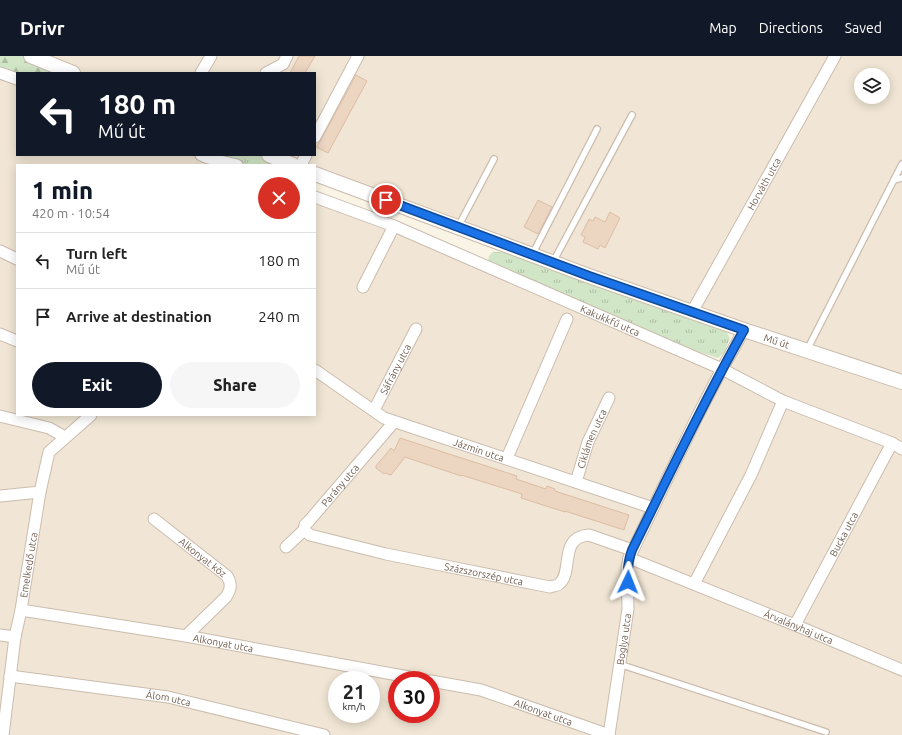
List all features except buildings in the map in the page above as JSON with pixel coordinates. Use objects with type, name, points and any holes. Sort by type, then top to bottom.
[{"type":"street","points":[[31,56],[70,72]]},
{"type":"street","points":[[202,72],[211,56]]},
{"type":"street","points":[[268,72],[283,64],[287,56]]},
{"type":"street","points":[[316,136],[358,56]]},
{"type":"street","name":"Horváth utca","points":[[692,312],[835,56]]},
{"type":"street","points":[[0,73],[16,79]]},
{"type":"street","points":[[203,156],[233,164]]},
{"type":"street","points":[[271,156],[286,164]]},
{"type":"street","name":"Mű út","points":[[316,174],[553,263],[744,330],[902,382]]},
{"type":"street","name":"Kakukkfű utca","points":[[316,197],[394,226],[722,369],[783,401],[892,443],[902,449]]},
{"type":"street","points":[[363,287],[394,226]]},
{"type":"street","points":[[0,252],[16,259]]},
{"type":"street","points":[[507,458],[567,319]]},
{"type":"street","name":"Sáfrány utca","points":[[374,410],[416,329]]},
{"type":"street","name":"Boglya utca","points":[[609,735],[628,609],[627,568],[631,554],[722,369],[744,330]]},
{"type":"street","points":[[0,334],[16,341]]},
{"type":"street","name":"Jázmin utca","points":[[316,371],[384,418],[653,508]]},
{"type":"street","name":"Ciklámen utca","points":[[576,482],[588,442],[609,398]]},
{"type":"street","points":[[694,584],[750,475],[783,401]]},
{"type":"street","points":[[0,416],[50,428],[65,437]]},
{"type":"street","name":"Emelkedő utca","points":[[3,735],[3,714],[15,637],[48,452],[90,416]]},
{"type":"street","name":"Parány utca","points":[[286,547],[304,530],[305,525],[394,422]]},
{"type":"street","name":"Bucka utca","points":[[795,625],[892,443]]},
{"type":"street","points":[[0,496],[40,492]]},
{"type":"street","name":"Alkonyat köz","points":[[154,519],[227,576],[230,580],[230,591],[226,597],[186,636]]},
{"type":"street","name":"Százszorszép utca","points":[[304,530],[310,535],[386,554],[550,587],[559,585],[563,578],[571,546],[575,539],[582,535],[589,535],[631,554]]},
{"type":"street","name":"Árvalányhaj utca","points":[[631,554],[694,584],[902,670]]},
{"type":"street","name":"Alkonyat utca","points":[[21,610],[186,636],[388,673]]},
{"type":"street","points":[[0,635],[15,637]]},
{"type":"street","name":"Álom utca","points":[[10,676],[168,697],[324,735]]},
{"type":"street","name":"Alkonyat utca","points":[[440,683],[481,690],[609,735]]},
{"type":"lane","points":[[553,263],[632,115]]},
{"type":"lane","points":[[532,255],[597,129]]},
{"type":"lane","points":[[458,227],[494,159]]},
{"type":"lane","points":[[806,350],[902,164]]},
{"type":"lane","points":[[894,180],[902,178]]},
{"type":"lane","points":[[620,664],[826,732]]},
{"type":"shaded area","points":[[31,56],[902,56],[902,735],[0,735],[0,72],[16,79],[16,156],[205,156],[233,164],[16,164],[16,416],[316,416],[316,197],[394,226],[439,252],[722,369],[744,330],[316,174],[316,164],[291,164],[271,156],[316,156],[316,72],[71,72]]},
{"type":"green space","points":[[0,56],[31,56],[59,67],[54,72],[16,72],[16,79],[0,72]]},
{"type":"green space","points":[[205,156],[270,156],[280,164],[233,164]]},
{"type":"green space","points":[[493,252],[503,252],[726,331],[730,338],[724,353],[718,358],[677,345],[488,261],[489,256]]},
{"type":"route","points":[[386,200],[589,276],[744,330],[698,415],[632,550],[627,568],[628,582]]}]
